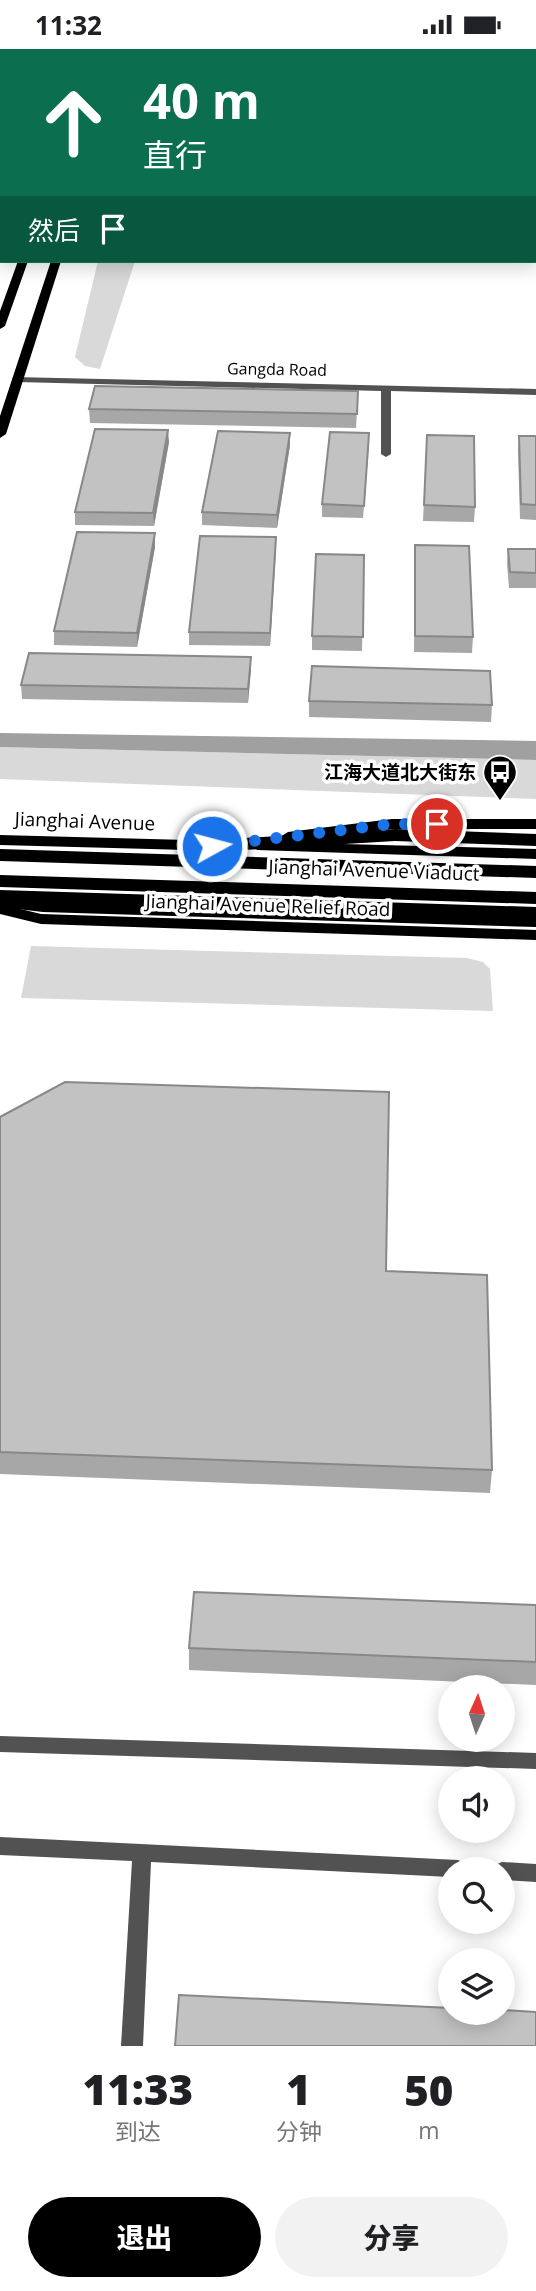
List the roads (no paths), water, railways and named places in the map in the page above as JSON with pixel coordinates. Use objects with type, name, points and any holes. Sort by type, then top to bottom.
[{"type":"highway","points":[[212,846],[393,829],[536,840]]},
{"type":"highway","name":"Jianghai Avenue Viaduct","points":[[0,855],[536,872]]},
{"type":"highway","name":"Jianghai Avenue Viaduct","points":[[0,881],[536,898]]},
{"type":"highway","points":[[0,901],[43,906],[536,921]]},
{"type":"main road","points":[[0,326],[22,263]]},
{"type":"main road","points":[[1,426],[55,263]]},
{"type":"main road","points":[[393,829],[536,824]]},
{"type":"main road","name":"Jianghai Avenue","points":[[0,839],[536,854]]},
{"type":"main road","points":[[0,895],[536,912]]},
{"type":"main road","name":"Jianghai Avenue Relief Road","points":[[0,909],[41,919],[536,935]]},
{"type":"street","name":"Gangda Road","points":[[17,379],[536,391]]},
{"type":"street","points":[[386,387],[386,454]]},
{"type":"street","points":[[0,1744],[536,1761]]},
{"type":"street","points":[[0,1846],[438,1868]]},
{"type":"street","points":[[132,2046],[142,1853]]},
{"type":"street","points":[[515,1872],[536,1873]]},
{"type":"place","name":"江海大道北大街东","points":[[500,802]]}]
